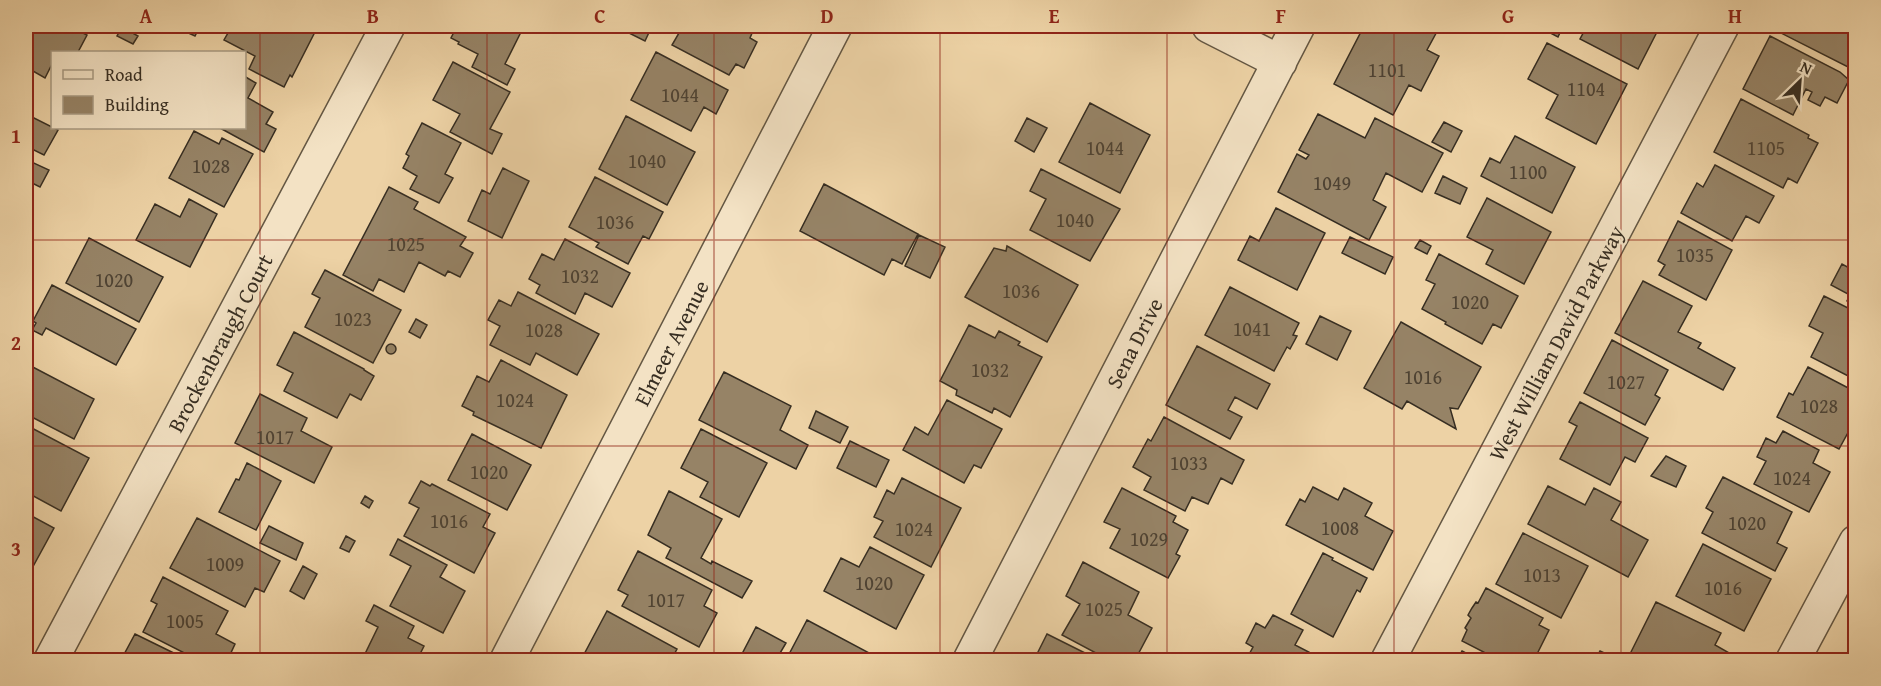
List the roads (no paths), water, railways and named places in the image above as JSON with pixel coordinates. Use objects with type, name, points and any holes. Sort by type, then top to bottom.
[{"type":"street","name":"Brockenbraugh Court","points":[[51,660],[388,26]]},
{"type":"street","name":"Elmeer Avenue","points":[[507,660],[835,26]]},
{"type":"street","points":[[1209,26],[1280,62]]},
{"type":"street","name":"Sena Drive","points":[[970,660],[1298,26]]},
{"type":"street","name":"West William David Parkway","points":[[1388,660],[1722,26]]},
{"type":"street","points":[[1793,660],[1856,542]]}]
